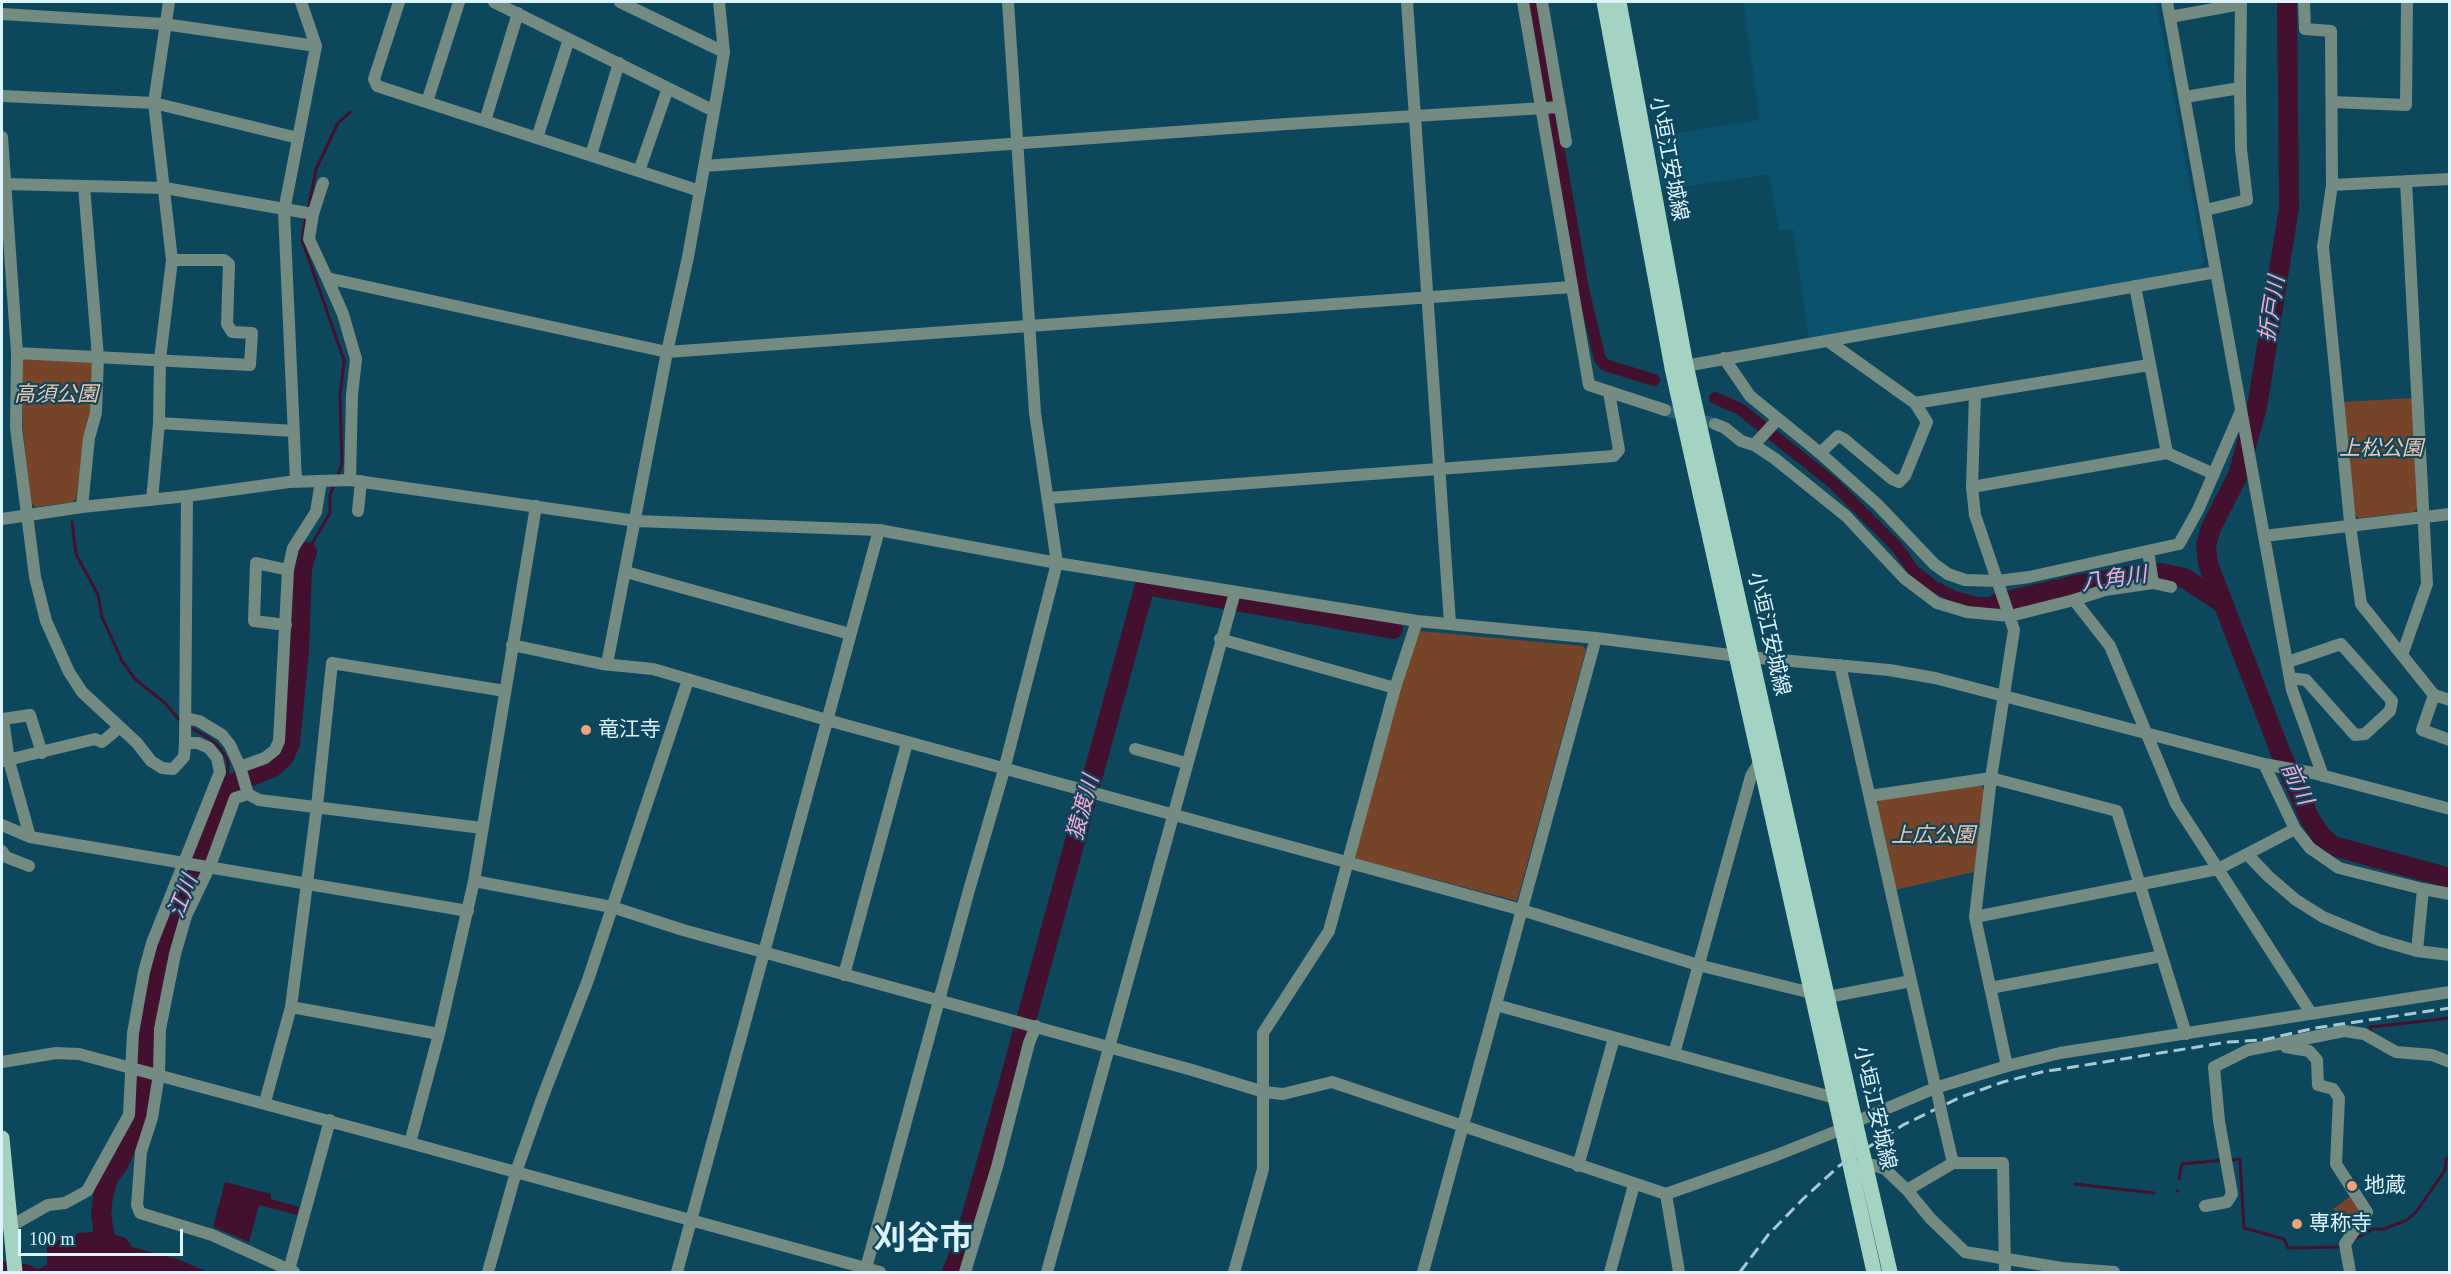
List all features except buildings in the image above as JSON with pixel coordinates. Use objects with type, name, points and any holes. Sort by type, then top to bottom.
[{"type":"main road","name":"小垣江安城線","points":[[1604,2],[1679,367],[1820,996],[1835,1098],[1852,1128],[1865,1165],[1890,1272]]},
{"type":"main road","name":"小垣江安城線","points":[[1619,2],[1679,367]]},
{"type":"main road","name":"小垣江安城線","points":[[1745,657],[1761,759],[1852,1128],[1874,1272]]},
{"type":"main road","points":[[2,1138],[6,1226],[15,1272]]},
{"type":"street","points":[[152,500],[159,423],[160,359],[172,260],[154,103],[169,2]]},
{"type":"street","points":[[296,481],[284,211],[316,46],[301,2]]},
{"type":"street","points":[[399,2],[374,79],[377,86],[700,191]]},
{"type":"street","points":[[427,102],[459,2]]},
{"type":"street","points":[[494,2],[714,111]]},
{"type":"street","points":[[620,2],[724,52]]},
{"type":"street","points":[[607,663],[700,191],[724,52],[719,2]]},
{"type":"street","points":[[866,1271],[1004,770],[1057,562],[1035,413],[1008,2]]},
{"type":"street","points":[[1407,2],[1417,116],[1426,299],[1441,470],[1450,623]]},
{"type":"street","points":[[1523,2],[1589,385],[1665,410]]},
{"type":"street","points":[[1542,2],[1566,142]]},
{"type":"street","points":[[2167,2],[2292,690],[2324,776]]},
{"type":"street","points":[[2304,2],[2304,29],[2331,30],[2332,185],[2323,247],[2350,525],[2361,604],[2434,695],[2450,700]]},
{"type":"street","points":[[2332,102],[2406,105],[2407,2]]},
{"type":"street","points":[[2170,17],[2241,3],[2241,148],[2247,200],[2206,210]]},
{"type":"street","points":[[485,121],[518,13]]},
{"type":"street","points":[[2,14],[164,24],[316,46]]},
{"type":"street","points":[[537,138],[569,39]]},
{"type":"street","points":[[591,155],[618,63]]},
{"type":"street","points":[[639,171],[668,88]]},
{"type":"street","points":[[2185,97],[2240,88]]},
{"type":"street","points":[[2,96],[154,103],[298,138]]},
{"type":"street","points":[[704,166],[1560,107]]},
{"type":"street","points":[[2,137],[8,309],[17,353],[16,428],[34,577],[46,621],[69,672],[82,692],[120,727],[151,761],[162,768],[172,769],[184,757],[186,738],[187,496]]},
{"type":"street","points":[[2332,185],[2450,179]]},
{"type":"street","points":[[2402,655],[2427,584],[2406,181]]},
{"type":"street","points":[[322,183],[309,239],[343,315],[356,359],[352,395],[358,511]]},
{"type":"street","points":[[5,184],[165,188],[284,211],[313,214]]},
{"type":"street","points":[[82,507],[89,438],[96,413],[98,357],[84,186]]},
{"type":"street","points":[[17,353],[160,359],[250,366],[252,333],[232,332],[227,324],[229,264],[224,260],[172,260]]},
{"type":"street","points":[[1679,367],[2216,272]]},
{"type":"street","points":[[327,278],[667,352],[1572,287]]},
{"type":"street","points":[[2135,286],[2168,453]]},
{"type":"street","points":[[1821,453],[1838,436],[1892,479],[1899,482],[1905,476],[1927,422],[1915,403],[1828,340]]},
{"type":"street","points":[[1724,358],[1750,396],[1776,421],[1821,453],[1878,505],[1934,564],[1948,574],[1965,580],[1999,584],[2179,544],[2214,474],[2241,411]]},
{"type":"street","points":[[1915,403],[2149,364]]},
{"type":"street","points":[[1048,498],[1614,456],[1619,450],[1609,392]]},
{"type":"street","points":[[1974,394],[1972,487],[1975,515],[2014,630],[1991,778],[1975,917],[2007,1066]]},
{"type":"street","points":[[1758,442],[1776,421]]},
{"type":"street","points":[[159,423],[294,431]]},
{"type":"street","points":[[1715,424],[1725,428],[1741,441],[1758,442],[1774,458],[1846,516],[1904,578],[1937,603],[1967,612],[2010,616],[2105,590],[2153,582],[2171,587]]},
{"type":"street","points":[[1972,487],[2168,453],[2214,474]]},
{"type":"street","points":[[2,519],[296,481],[356,481],[636,521],[879,530],[1057,562],[1233,598],[1417,621],[1596,638],[1745,657],[1840,664],[1935,678],[2264,764],[2324,776],[2450,809]]},
{"type":"street","points":[[241,767],[265,758],[275,750],[279,741],[288,570],[293,548],[316,512],[321,481]]},
{"type":"street","points":[[410,1143],[439,1034],[474,881],[536,506]]},
{"type":"street","points":[[2264,536],[2450,514]]},
{"type":"street","points":[[677,1272],[879,530]]},
{"type":"street","points":[[2148,552],[2153,582]]},
{"type":"street","points":[[286,625],[254,621],[256,563],[288,570]]},
{"type":"street","points":[[626,572],[850,634]]},
{"type":"street","points":[[1047,1272],[1233,598]]},
{"type":"street","points":[[2074,600],[2110,646],[2176,804],[2311,1013]]},
{"type":"street","points":[[1234,1272],[1263,1169],[1263,1033],[1329,931],[1395,687],[1417,621]]},
{"type":"street","points":[[1423,1272],[1596,638]]},
{"type":"street","points":[[1220,639],[1395,687]]},
{"type":"street","points":[[2288,662],[2341,644],[2391,701],[2390,711],[2365,734],[2355,735],[2306,680],[2290,678]]},
{"type":"street","points":[[512,645],[607,663],[653,669],[1004,770],[1522,910],[1698,965],[1820,996],[1911,981]]},
{"type":"street","points":[[265,1102],[291,1006],[317,806],[332,663],[505,691]]},
{"type":"street","points":[[1840,664],[1953,1163]]},
{"type":"street","points":[[488,1272],[516,1172],[588,980],[688,680]]},
{"type":"street","points":[[2434,695],[2422,730],[2450,740]]},
{"type":"street","points":[[30,837],[5,761],[3,719],[30,715],[42,753]]},
{"type":"street","points":[[186,719],[199,722],[222,735],[241,767],[248,793],[259,800],[482,828]]},
{"type":"street","points":[[5,761],[95,739],[102,742],[120,727]]},
{"type":"street","points":[[6,1226],[48,1205],[65,1203],[87,1191],[129,1115],[133,1033],[144,972],[152,943],[220,772],[217,758],[209,748],[186,738]]},
{"type":"street","points":[[844,975],[908,743]]},
{"type":"street","points":[[1135,749],[1186,763]]},
{"type":"street","points":[[1674,1054],[1751,776],[1761,759]]},
{"type":"street","points":[[2264,764],[2295,829],[2310,848],[2339,868],[2450,894]]},
{"type":"street","points":[[1870,796],[1991,778],[2117,811],[2186,1034]]},
{"type":"street","points":[[248,793],[235,798],[210,866],[186,915],[175,954],[160,1029],[158,1074],[152,1118],[141,1152],[137,1205],[140,1213],[212,1235],[292,1271],[330,1120]]},
{"type":"street","points":[[2,843],[4,825],[30,837],[468,911]]},
{"type":"street","points":[[1975,917],[2218,869],[2295,829]]},
{"type":"street","points":[[2,851],[6,857],[29,866]]},
{"type":"street","points":[[2247,854],[2296,900],[2323,917],[2379,940],[2417,951],[2450,955]]},
{"type":"street","points":[[474,881],[612,906],[683,930],[1036,1026],[1264,1092],[1283,1094],[1332,1082],[1666,1194],[1852,1128],[1936,1092],[2007,1066],[2060,1053],[2450,992]]},
{"type":"street","points":[[2417,951],[2423,889]]},
{"type":"street","points":[[1990,988],[2162,956]]},
{"type":"street","points":[[1496,1005],[1835,1098]]},
{"type":"street","points":[[291,1006],[439,1034]]},
{"type":"street","points":[[965,1272],[998,1167],[1029,1042],[1036,1026]]},
{"type":"street","points":[[2205,1206],[2227,1202],[2232,1194],[2214,1067],[2248,1050],[2344,1031],[2364,1034],[2396,1052],[2432,1055],[2450,1062]]},
{"type":"street","points":[[1578,1166],[1614,1038]]},
{"type":"street","points":[[2279,1045],[2309,1051],[2317,1060],[2318,1085],[2333,1089],[2339,1098],[2336,1164],[2367,1212],[2345,1244],[2350,1272]]},
{"type":"street","points":[[2,1062],[56,1053],[78,1054],[265,1102],[691,1219],[866,1271],[880,1272]]},
{"type":"street","points":[[1907,1190],[1953,1163],[2003,1163],[2005,1272]]},
{"type":"street","points":[[1865,1165],[1885,1169],[1965,1252],[2114,1272]]},
{"type":"street","points":[[1610,1272],[1634,1185]]},
{"type":"street","points":[[1666,1194],[1679,1272]]},
{"type":"shaded area","points":[[1743,2],[2156,2],[2204,261],[2199,270],[1809,338],[1793,229],[1779,230],[1769,174],[1663,190],[1654,137],[1760,120]]},
{"type":"shaded area","points":[[225,1182],[271,1194],[271,1199],[299,1207],[297,1215],[259,1205],[249,1242],[213,1227]]},
{"type":"shaded area","points":[[93,1222],[111,1223],[112,1234],[126,1238],[132,1247],[177,1259],[208,1272],[2,1272],[2,1261],[27,1264],[38,1269],[47,1265],[47,1239],[74,1240],[77,1233],[93,1232]]},
{"type":"green space","name":"高須公園","points":[[24,358],[90,361],[93,366],[91,414],[76,499],[72,502],[36,507],[31,503],[23,431],[21,361]]},
{"type":"green space","name":"上松公園","points":[[2413,398],[2418,507],[2414,512],[2359,518],[2353,513],[2343,402]]},
{"type":"green space","points":[[1420,631],[1583,646],[1586,650],[1517,901],[1357,859],[1354,855],[1399,690]]},
{"type":"green space","name":"上広公園","points":[[1980,785],[1985,790],[1974,872],[1895,890],[1877,805],[1879,800]]},
{"type":"green space","points":[[2351,1196],[2364,1212],[2351,1231],[2333,1209]]},
{"type":"waterway","points":[[1533,2],[1583,289],[1600,359],[1605,365],[1654,380]]},
{"type":"waterway","name":"折戸川","points":[[2287,2],[2289,208],[2257,407],[2238,475],[2211,528],[2206,545],[2208,564],[2280,751],[2310,819],[2321,836],[2333,846],[2450,878]]},
{"type":"waterway","points":[[308,210],[316,169],[338,123],[350,112]]},
{"type":"waterway","points":[[306,216],[302,240],[344,360],[340,396],[342,464],[337,477]]},
{"type":"waterway","points":[[1715,398],[1740,409],[1833,483],[1897,547],[1913,570],[1933,586],[1955,597],[1978,603],[1998,603]]},
{"type":"waterway","points":[[307,552],[330,513],[330,495],[335,483]]},
{"type":"waterway","points":[[72,522],[76,554],[98,595],[102,617],[122,661],[135,679],[165,703],[181,722]]},
{"type":"waterway","name":"江川","points":[[111,1272],[101,1215],[103,1197],[108,1178],[119,1163],[140,1115],[146,1028],[162,954],[175,914],[227,786],[273,767],[284,757],[290,743],[299,651],[302,567],[307,552]]},
{"type":"waterway","name":"八角川","points":[[1998,603],[2076,585],[2161,573],[2184,578],[2223,603]]},
{"type":"waterway","name":"猿渡川","points":[[952,1272],[964,1243],[1004,1101],[1145,585],[1393,629]]},
{"type":"waterway","points":[[189,727],[209,738],[220,748],[228,761],[227,786]]},
{"type":"waterway","points":[[2371,1032],[2370,1027],[2450,1018]]},
{"type":"waterway","points":[[2353,1240],[2373,1229],[2384,1229],[2407,1220],[2417,1211],[2445,1170],[2446,1159],[2450,1156]]},
{"type":"waterway","points":[[2231,1160],[2240,1159],[2244,1228],[2284,1239],[2288,1248],[2342,1247]]},
{"type":"waterway","points":[[2179,1179],[2182,1164],[2224,1160]]},
{"type":"waterway","points":[[2075,1184],[2154,1193]]},
{"type":"tunnel","points":[[1665,410],[1715,424]]},
{"type":"railway","points":[[1740,1272],[1768,1235],[1839,1166],[1903,1125],[1961,1097],[2003,1082],[2042,1072],[2228,1042],[2263,1040],[2315,1028],[2450,1008]]},
{"type":"place","name":"竜江寺","points":[[586,730]]},
{"type":"place","name":"地蔵","points":[[2352,1186]]},
{"type":"place","name":"専称寺","points":[[2297,1224]]},
{"type":"district","name":"刈谷市","points":[[923,1240]]},
{"type":"water label","name":"前川","points":[[2296,784]]}]
